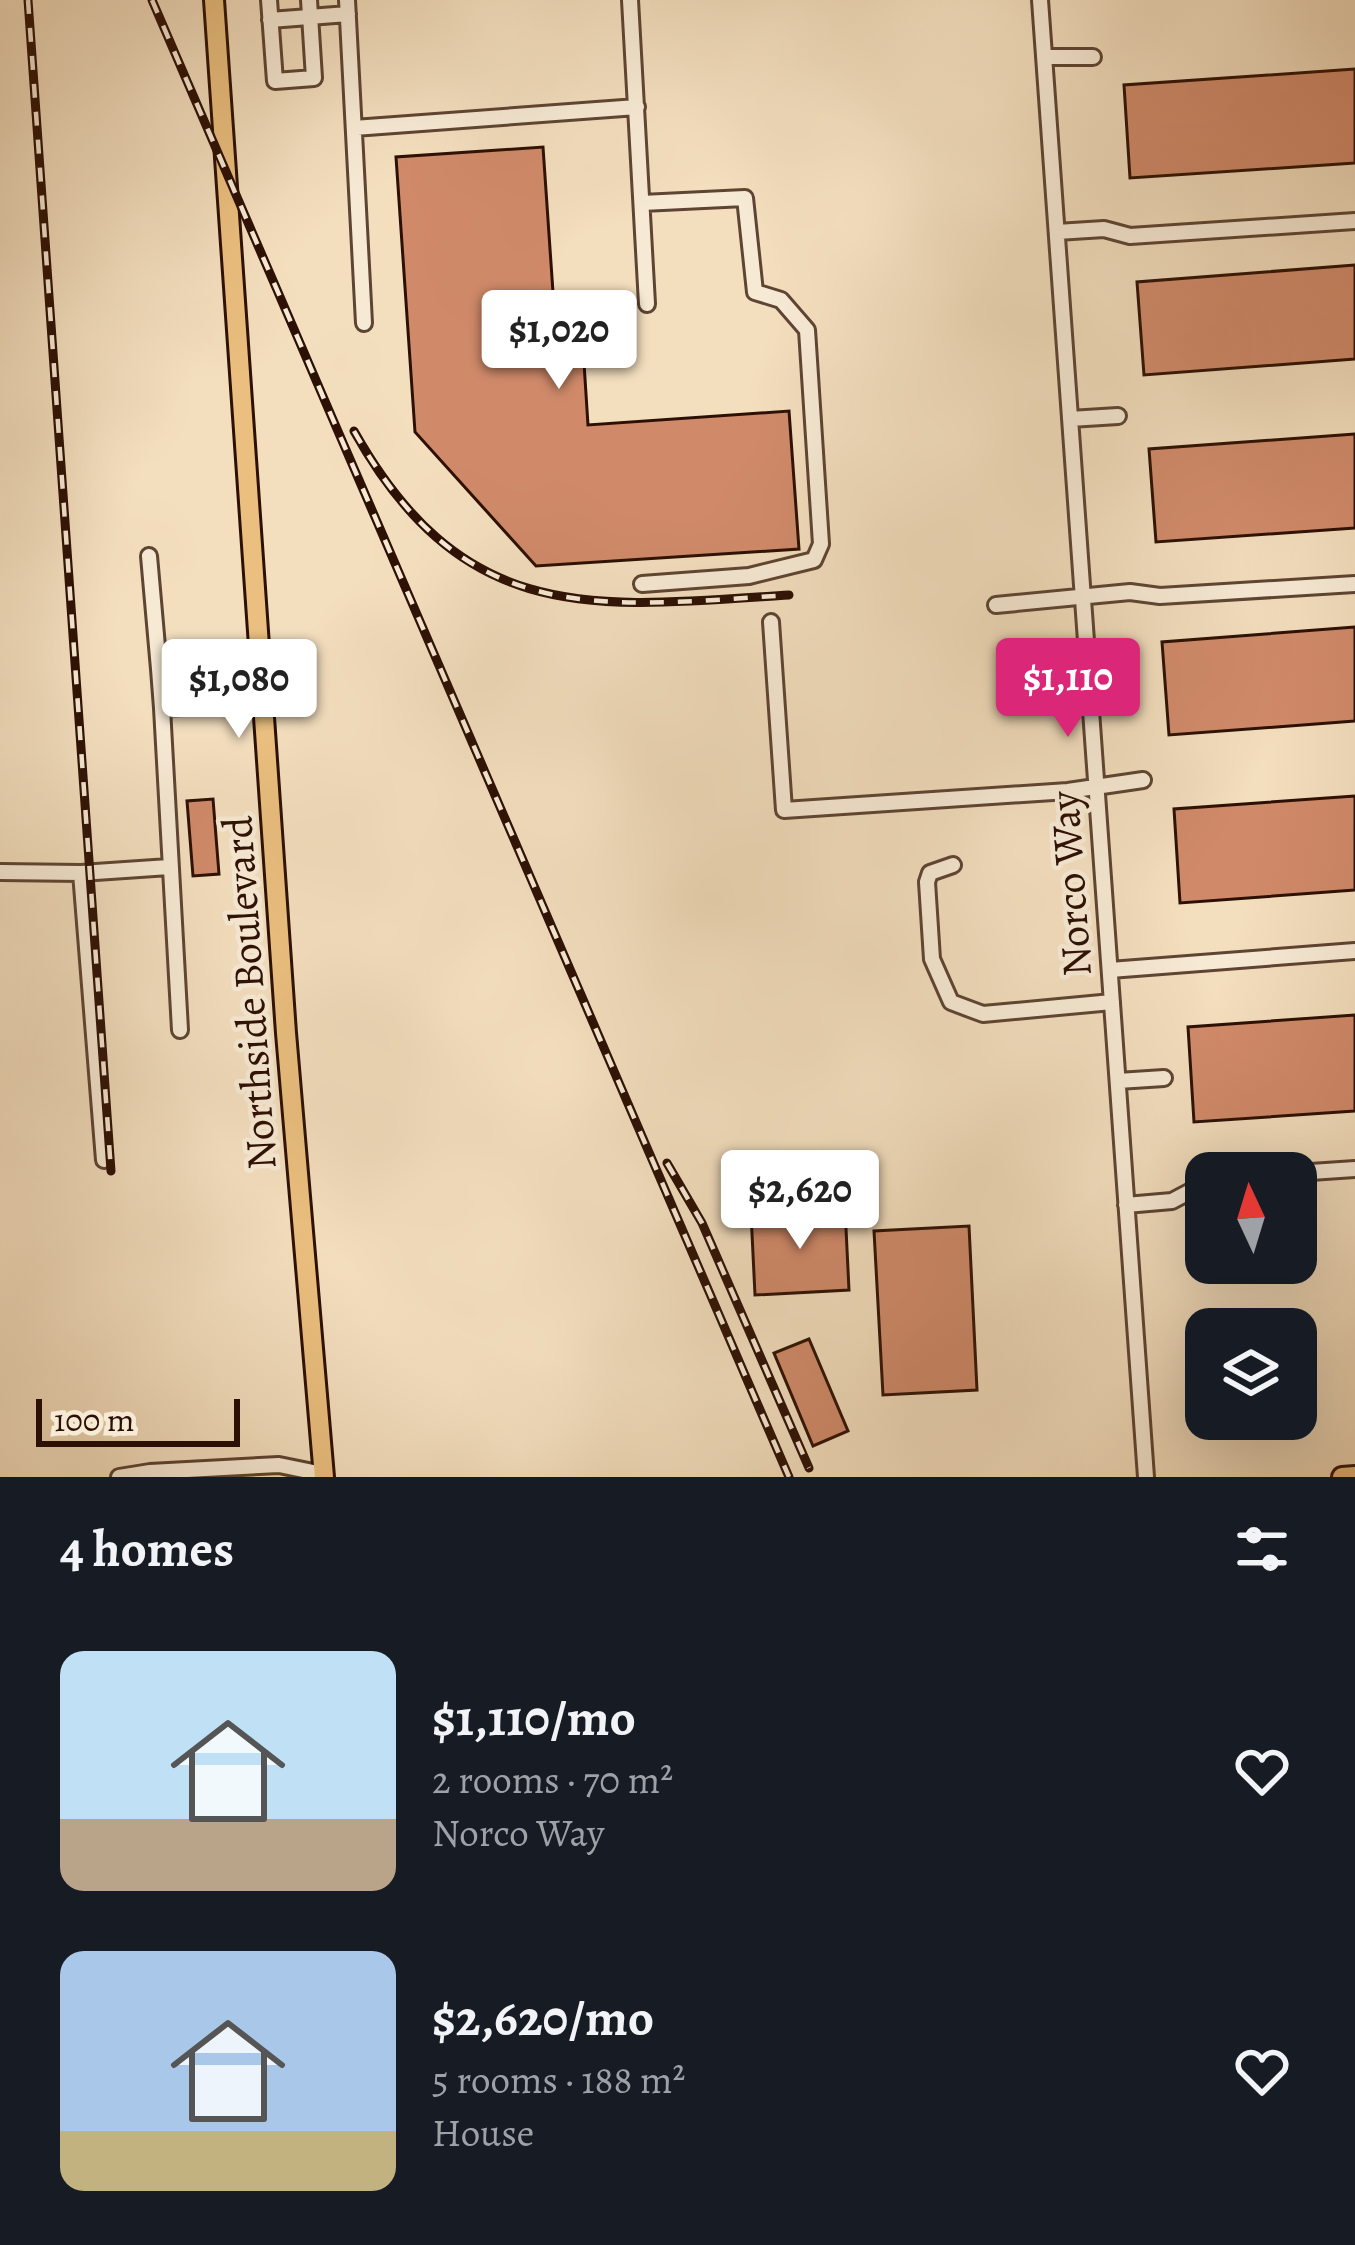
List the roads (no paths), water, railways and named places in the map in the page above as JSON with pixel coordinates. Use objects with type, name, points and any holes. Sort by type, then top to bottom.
[{"type":"main road","name":"Northside Boulevard","points":[[214,0],[323,1475]]},
{"type":"main road","points":[[1342,1477],[1355,1476]]},
{"type":"street","points":[[269,0],[274,81],[314,78],[309,0]]},
{"type":"street","points":[[630,0],[647,304]]},
{"type":"street","name":"Norco Way","points":[[1040,0],[1146,1477]]},
{"type":"street","points":[[270,20],[310,17],[347,7],[364,323]]},
{"type":"street","points":[[1044,57],[1093,57]]},
{"type":"street","points":[[354,128],[637,107]]},
{"type":"street","points":[[642,203],[745,198],[755,292],[781,300],[807,330],[821,544],[814,560],[749,576],[642,584]]},
{"type":"street","points":[[1057,232],[1104,229],[1130,236],[1355,221]]},
{"type":"street","points":[[1070,419],[1118,416]]},
{"type":"street","points":[[148,556],[162,708],[180,1030]]},
{"type":"street","points":[[996,605],[1083,596],[1355,584]]},
{"type":"street","points":[[771,622],[784,810],[1068,791],[1143,779]]},
{"type":"street","points":[[159,669],[261,662]]},
{"type":"street","points":[[162,708],[264,703]]},
{"type":"street","points":[[953,865],[930,873],[927,882],[932,959],[951,1002],[982,1014],[1112,1002]]},
{"type":"street","points":[[0,872],[169,867]]},
{"type":"street","points":[[81,873],[104,1160]]},
{"type":"street","points":[[1110,970],[1355,951]]},
{"type":"street","points":[[1118,1081],[1164,1078]]},
{"type":"street","points":[[1317,1172],[1355,1169]]},
{"type":"street","points":[[1126,1204],[1172,1202],[1185,1195]]},
{"type":"street","points":[[119,1477],[279,1465],[323,1475]]},
{"type":"railway","points":[[28,0],[111,1171]]},
{"type":"railway","points":[[152,0],[789,1477]]},
{"type":"railway","points":[[354,431],[396,495],[441,541],[488,572],[539,591],[594,601],[789,595]]},
{"type":"railway","points":[[667,1163],[702,1223],[809,1468]]}]
